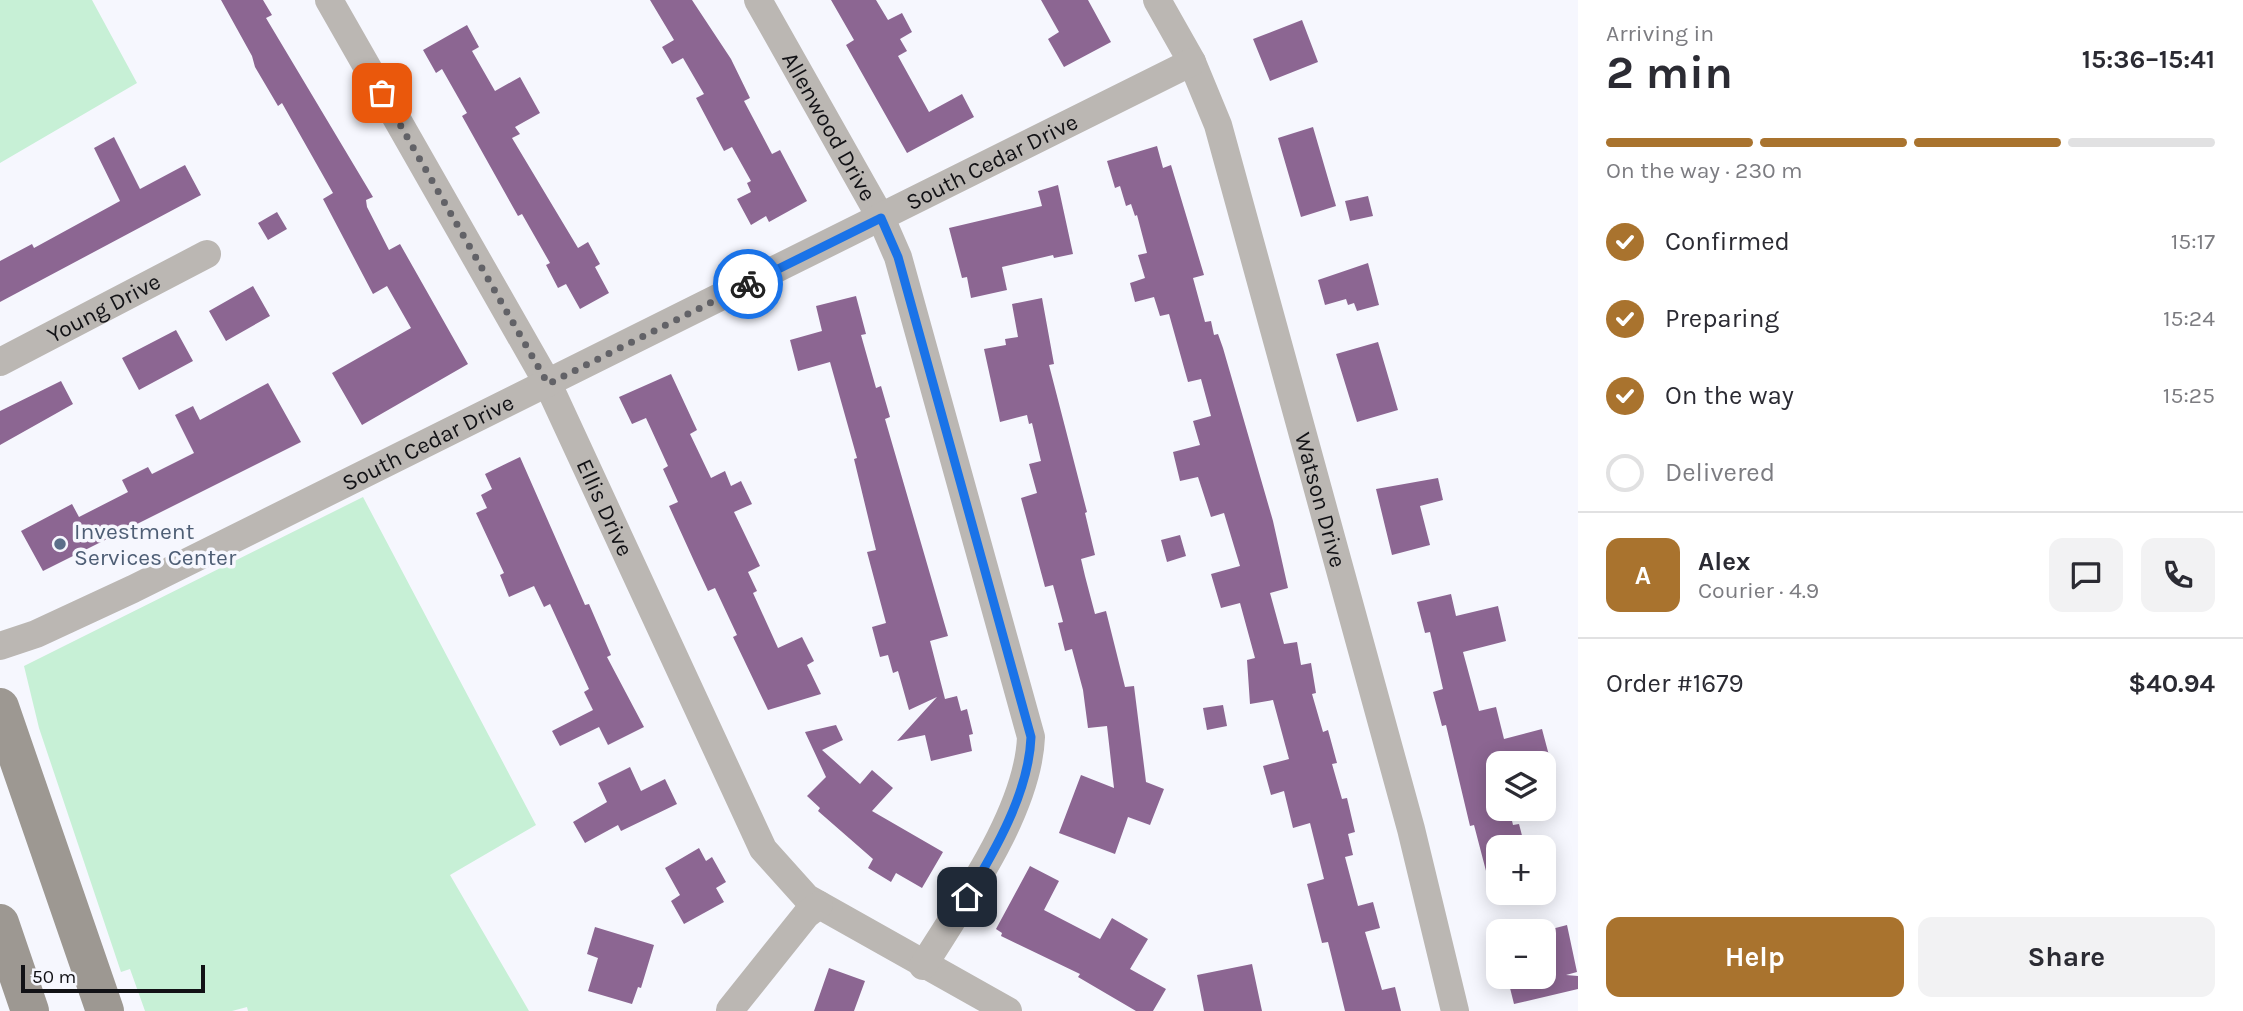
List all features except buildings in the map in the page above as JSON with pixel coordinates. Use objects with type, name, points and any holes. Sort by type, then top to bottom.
[{"type":"main road","points":[[0,707],[105,1011]]},
{"type":"main road","points":[[0,923],[30,1011]]},
{"type":"street","name":"Ellis Drive","points":[[329,0],[548,384],[763,849],[807,898],[923,966],[1007,1011]]},
{"type":"street","name":"Allenwood Drive","points":[[758,0],[881,218],[898,257],[1031,737],[1031,753],[1010,814],[981,873],[923,966]]},
{"type":"street","name":"Watson Drive","points":[[1157,0],[1192,62],[1218,125],[1411,829],[1455,1011]]},
{"type":"street","name":"South Cedar Drive","points":[[0,646],[36,634],[133,589],[1192,62]]},
{"type":"street","name":"Young Drive","points":[[0,362],[206,254]]},
{"type":"street","points":[[730,1010],[806,915],[819,905]]},
{"type":"green space","points":[[0,0],[92,0],[137,83],[0,163]]},
{"type":"green space","points":[[363,497],[536,825],[450,875],[529,1011],[248,1011],[247,1007],[232,1011],[145,1011],[130,969],[121,972],[39,728],[24,666]]},
{"type":"way so far","points":[[382,93],[548,384],[748,284]]},
{"type":"place","name":"Investment Services Center","points":[[60,544]]},
{"type":"route","points":[[748,284],[881,218],[898,257],[1031,737],[1031,753],[1010,814],[967,897]]}]
